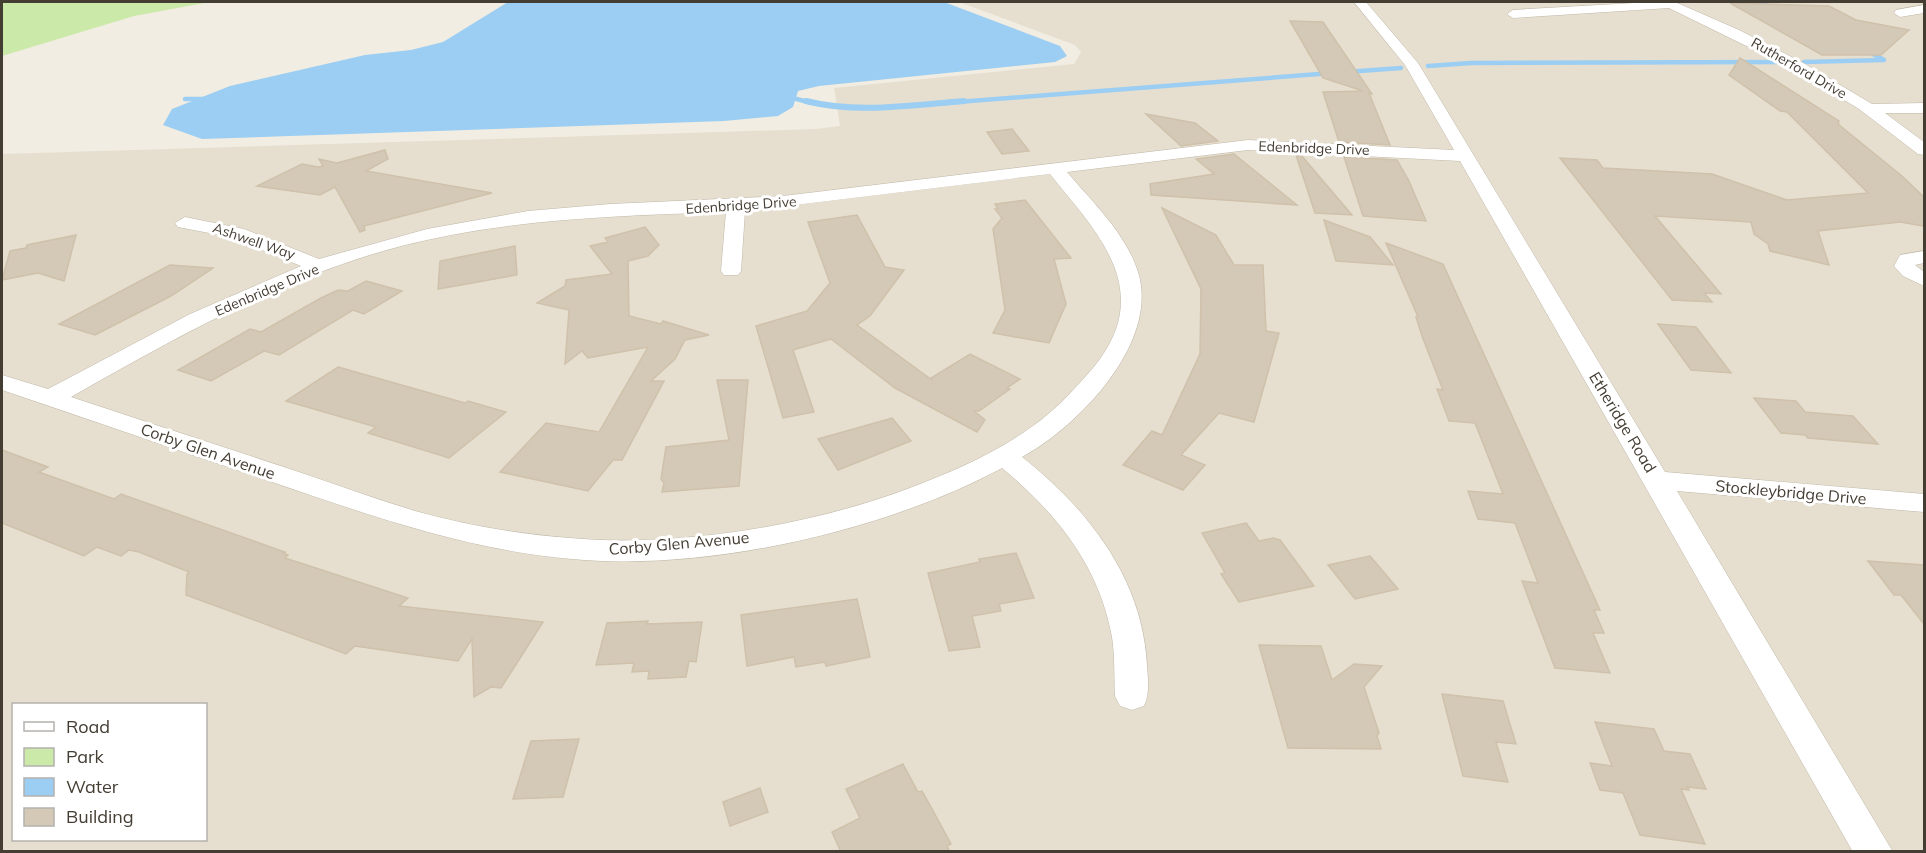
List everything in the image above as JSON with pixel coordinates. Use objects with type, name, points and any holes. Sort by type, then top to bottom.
[{"type":"street","name":"Etheridge Road","points":[[1360,2],[1411,63],[1658,480],[1874,852]]},
{"type":"street","points":[[1513,14],[1669,3]]},
{"type":"street","name":"Rutherford Drive","points":[[1669,3],[1771,51],[1869,109],[1924,150]]},
{"type":"street","points":[[1900,13],[1924,9]]},
{"type":"street","points":[[1869,109],[1924,108]]},
{"type":"street","name":"Edenbridge Drive","points":[[51,398],[143,346],[233,303],[320,267],[353,254],[398,242],[489,223],[607,210],[736,207],[1248,145],[1466,156]]},
{"type":"street","name":"Corby Glen Avenue","points":[[2,382],[412,520],[549,548],[628,551],[710,545],[790,532],[866,512],[972,474],[1005,456],[1058,420],[1096,383],[1120,345],[1131,309],[1129,275],[1116,244],[1056,170]]},
{"type":"street","points":[[731,271],[736,207]]},
{"type":"street","name":"Ashwell Way","points":[[185,223],[208,225],[259,240],[291,252],[320,267]]},
{"type":"street","points":[[1924,257],[1907,259],[1904,266],[1924,280]]},
{"type":"street","points":[[1005,456],[1034,479],[1077,521],[1107,571],[1127,629],[1132,696]]},
{"type":"street","name":"Stockleybridge Drive","points":[[1658,480],[1924,503]]},
{"type":"shaded area","points":[[959,2],[1924,2],[1924,851],[2,851],[2,154],[815,129],[840,126],[834,88],[1074,64],[1081,52],[1075,45]]},
{"type":"green space","points":[[2,2],[210,2],[134,16],[2,56]]},
{"type":"water","points":[[508,2],[944,2],[1060,46],[1067,56],[1055,62],[819,86],[798,91],[793,107],[778,116],[724,121],[202,139],[163,125],[172,109],[230,86],[365,55],[411,50],[443,42]]},
{"type":"building","points":[[1730,3],[1829,6],[1856,20],[1909,30],[1881,55],[1822,55]]},
{"type":"building","points":[[1290,21],[1323,22],[1372,94],[1369,93],[1390,145],[1339,142],[1323,92],[1363,91],[1323,78]]},
{"type":"building","points":[[1740,58],[1839,121],[1838,124],[1902,176],[1924,197],[1924,226],[1900,222],[1818,231],[1829,265],[1770,251],[1768,244],[1754,234],[1751,222],[1655,216],[1721,294],[1704,293],[1712,302],[1672,300],[1560,158],[1597,160],[1603,168],[1712,174],[1787,200],[1868,193],[1787,112],[1780,111],[1729,75]]},
{"type":"building","points":[[1146,114],[1195,123],[1218,141],[1181,146]]},
{"type":"building","points":[[1012,129],[1029,151],[1002,154],[987,132]]},
{"type":"building","points":[[385,150],[388,159],[366,171],[492,193],[364,226],[365,230],[360,232],[335,187],[320,195],[257,186],[302,164],[323,166],[319,159],[337,163]]},
{"type":"building","points":[[1234,154],[1297,205],[1151,195],[1150,184],[1214,174],[1196,159]]},
{"type":"building","points":[[1296,155],[1301,155],[1352,215],[1315,213]]},
{"type":"building","points":[[1344,157],[1397,160],[1409,181],[1426,221],[1363,216]]},
{"type":"building","points":[[1025,200],[1071,258],[1054,259],[1066,304],[1049,343],[993,333],[1005,310],[993,229],[1002,218],[995,209],[998,209],[995,204]]},
{"type":"building","points":[[1162,208],[1216,235],[1234,265],[1263,265],[1266,331],[1279,333],[1254,422],[1219,413],[1181,455],[1205,465],[1183,490],[1123,465],[1152,431],[1162,435],[1200,354],[1201,289]]},
{"type":"building","points":[[857,215],[885,267],[904,270],[870,316],[857,325],[932,380],[931,378],[970,354],[1020,379],[979,411],[974,411],[985,420],[977,432],[895,388],[831,339],[793,350],[814,412],[783,418],[756,326],[807,311],[830,283],[808,222]]},
{"type":"building","points":[[1324,220],[1370,237],[1393,265],[1336,261]]},
{"type":"building","points":[[645,227],[659,245],[648,256],[628,261],[629,316],[661,324],[663,321],[709,335],[685,340],[675,359],[651,381],[664,381],[622,460],[613,460],[588,491],[500,472],[546,423],[599,432],[648,347],[588,358],[582,351],[565,364],[569,310],[537,303],[565,286],[566,280],[612,274],[590,246],[608,242],[605,238]]},
{"type":"building","points":[[76,235],[64,281],[38,273],[2,280],[10,251],[26,248],[27,245]]},
{"type":"building","points":[[1386,243],[1443,264],[1600,610],[1594,610],[1604,633],[1593,633],[1610,673],[1555,668],[1522,581],[1538,583],[1515,523],[1478,519],[1468,491],[1503,494],[1475,423],[1449,421],[1437,389],[1443,390],[1422,336],[1416,317],[1418,317]]},
{"type":"building","points":[[515,246],[517,275],[438,289],[440,261]]},
{"type":"building","points":[[170,265],[213,268],[171,296],[95,335],[59,324]]},
{"type":"building","points":[[366,281],[402,291],[364,314],[353,310],[279,355],[264,351],[211,381],[178,370],[250,329],[261,332],[321,298],[338,290],[348,291]]},
{"type":"building","points":[[1658,324],[1696,327],[1731,373],[1691,370]]},
{"type":"building","points":[[338,367],[465,403],[468,401],[506,412],[449,458],[368,433],[376,427],[286,401]]},
{"type":"building","points":[[717,380],[748,380],[739,486],[662,492],[664,483],[661,479],[666,447],[729,440]]},
{"type":"building","points":[[1754,398],[1796,401],[1805,412],[1853,416],[1878,444],[1808,438],[1805,435],[1781,433]]},
{"type":"building","points":[[892,418],[911,441],[838,470],[818,439]]},
{"type":"building","points":[[2,450],[48,467],[39,472],[114,499],[121,494],[285,552],[283,553],[288,555],[285,558],[408,598],[399,606],[543,622],[501,688],[491,687],[474,697],[472,639],[458,661],[355,646],[346,654],[186,595],[189,572],[139,552],[129,550],[121,556],[97,547],[84,556],[2,523]]},
{"type":"building","points":[[1246,523],[1259,541],[1273,538],[1280,540],[1314,586],[1239,602],[1221,574],[1225,573],[1202,533]]},
{"type":"building","points":[[1016,553],[1034,598],[999,604],[1001,611],[972,616],[980,647],[949,651],[928,573],[980,562],[979,559]]},
{"type":"building","points":[[1370,556],[1398,589],[1355,599],[1328,565]]},
{"type":"building","points":[[1868,561],[1924,565],[1924,624],[1901,595],[1894,595]]},
{"type":"building","points":[[857,599],[870,657],[826,666],[825,662],[796,667],[794,657],[747,666],[741,615]]},
{"type":"building","points":[[648,621],[647,624],[702,622],[696,662],[689,661],[686,677],[648,679],[649,671],[632,672],[634,663],[596,665],[607,623]]},
{"type":"building","points":[[1259,645],[1321,646],[1332,680],[1354,664],[1382,666],[1364,687],[1379,733],[1377,736],[1381,749],[1288,748]]},
{"type":"building","points":[[1442,694],[1503,701],[1516,744],[1496,742],[1508,782],[1463,776]]},
{"type":"building","points":[[1595,722],[1654,729],[1664,751],[1690,754],[1706,789],[1687,787],[1689,790],[1681,789],[1705,844],[1640,835],[1623,793],[1600,790],[1590,763],[1612,766]]},
{"type":"building","points":[[579,739],[563,797],[513,799],[531,741]]},
{"type":"building","points":[[903,764],[918,792],[922,791],[951,844],[947,846],[950,852],[841,852],[832,832],[860,818],[846,789]]},
{"type":"building","points":[[760,788],[768,812],[730,826],[723,802]]},
{"type":"waterway","points":[[1758,2],[1775,9]]},
{"type":"waterway","points":[[1804,62],[1884,60],[1864,49]]},
{"type":"waterway","points":[[1428,66],[1471,63],[1777,62]]},
{"type":"waterway","points":[[1346,72],[1401,68]]},
{"type":"waterway","points":[[945,103],[1332,73]]},
{"type":"waterway","points":[[785,96],[812,103]]},
{"type":"waterway","points":[[185,99],[210,99]]},
{"type":"waterway","points":[[806,101],[865,108],[964,101]]}]
